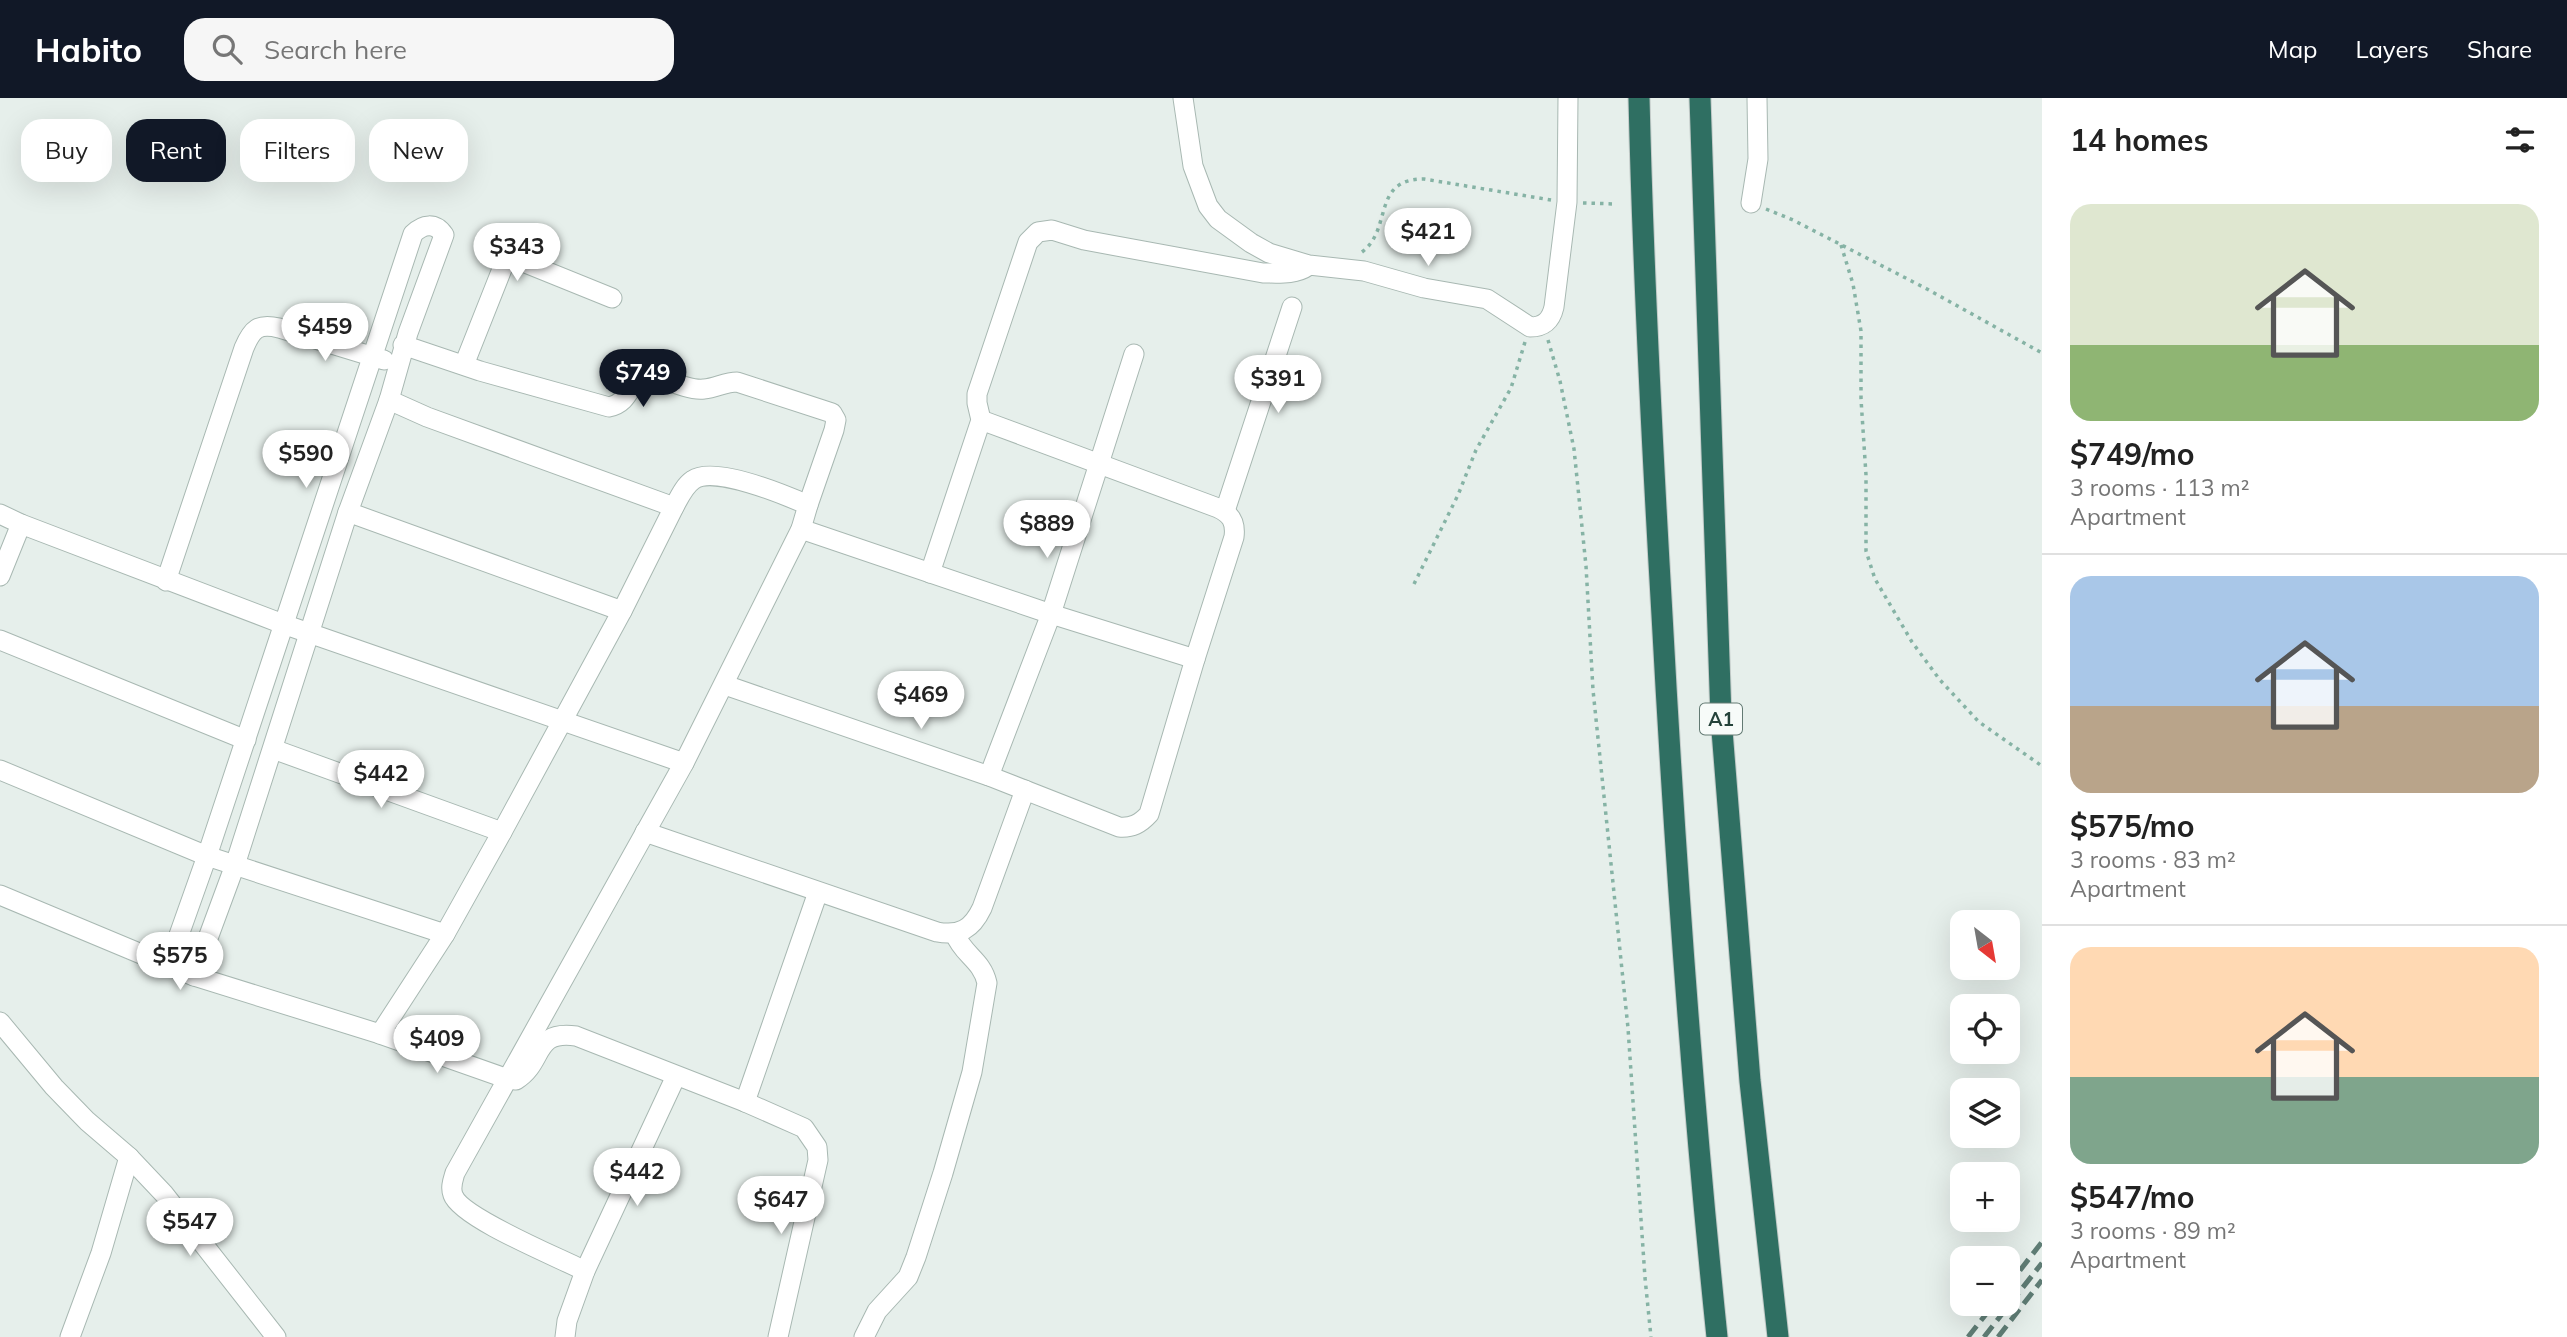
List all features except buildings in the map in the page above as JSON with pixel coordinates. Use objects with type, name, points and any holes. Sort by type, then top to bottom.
[{"type":"highway","name":"A1","points":[[1639,98],[1643,275],[1675,843],[1700,1175],[1717,1337]]},
{"type":"highway","name":"A1","points":[[1700,98],[1721,718],[1750,1081],[1779,1337]]},
{"type":"street","points":[[1183,98],[1193,166],[1208,206],[1218,219],[1251,243],[1269,253],[1308,265],[1364,271],[1424,288],[1487,299],[1537,326],[1553,314],[1554,307],[1567,202],[1568,98]]},
{"type":"street","points":[[1751,203],[1758,159],[1757,98]]},
{"type":"street","points":[[168,966],[414,234],[420,227],[428,225],[441,230],[444,235],[427,277],[389,400],[348,512],[273,749],[194,976]]},
{"type":"street","points":[[930,573],[981,420],[977,394],[1028,242],[1038,232],[1052,230],[1084,240],[1276,273],[1302,270],[1308,265]]},
{"type":"street","points":[[1225,265],[1251,243]]},
{"type":"street","points":[[464,365],[506,259],[612,298]]},
{"type":"street","points":[[403,268],[427,277]]},
{"type":"street","points":[[1225,511],[1292,307]]},
{"type":"street","points":[[166,581],[244,348],[257,327],[267,325],[373,356],[401,355],[464,365],[609,407],[619,405],[627,398],[635,380],[642,374],[650,373],[697,389],[706,389],[726,382],[737,383],[832,413],[836,420],[834,429],[801,529],[725,685],[455,1173],[451,1187],[453,1197],[477,1218],[585,1271]]},
{"type":"street","points":[[989,776],[1051,614],[1134,354]]},
{"type":"street","points":[[389,400],[427,418],[674,507]]},
{"type":"street","points":[[725,685],[989,776],[1119,827],[1129,828],[1140,823],[1149,814],[1234,537],[1234,522],[1225,511],[981,420]]},
{"type":"street","points":[[380,1034],[445,934],[564,720],[674,507],[690,482],[696,477],[713,475],[808,505]]},
{"type":"street","points":[[348,512],[622,611]]},
{"type":"street","points":[[0,513],[166,581],[309,634],[684,763]]},
{"type":"street","points":[[0,576],[22,524]]},
{"type":"street","points":[[801,529],[1051,614],[1195,659]]},
{"type":"street","points":[[0,640],[246,740]]},
{"type":"street","points":[[273,749],[502,832]]},
{"type":"street","points":[[0,769],[207,856],[445,934]]},
{"type":"street","points":[[645,832],[937,932],[956,934],[973,923],[982,908],[1025,790]]},
{"type":"street","points":[[745,1102],[818,892]]},
{"type":"street","points":[[0,895],[194,976],[380,1034],[508,1079],[516,1080],[523,1075],[542,1045],[552,1036],[576,1036],[804,1128],[817,1147],[817,1168],[778,1337]]},
{"type":"street","points":[[864,1337],[877,1311],[908,1277],[943,1173],[972,1072],[987,983],[984,970],[959,943],[956,934]]},
{"type":"street","points":[[0,1022],[54,1087],[87,1121],[129,1157],[164,1194],[276,1337]]},
{"type":"street","points":[[565,1337],[567,1321],[585,1271],[676,1076]]},
{"type":"street","points":[[71,1337],[90,1286],[129,1157]]},
{"type":"path","points":[[1358,254],[1375,239],[1386,202],[1393,190],[1412,179],[1567,202],[1616,204]]},
{"type":"path","points":[[1751,203],[1793,220],[2042,353]]},
{"type":"path","points":[[1841,245],[1853,284],[1861,331],[1866,551],[1875,579],[1912,642],[1940,680],[1979,722],[2042,766]]},
{"type":"path","points":[[1414,584],[1458,495],[1476,450],[1511,388],[1537,326]]},
{"type":"path","points":[[1537,326],[1560,381],[1571,436],[1586,566],[1593,690],[1628,1028],[1651,1337]]},
{"type":"railway","points":[[2020,1270],[2042,1242]]},
{"type":"railway","points":[[1984,1337],[2042,1263]]},
{"type":"railway","points":[[1998,1337],[2042,1280]]},
{"type":"railway","points":[[1968,1337],[1985,1316]]}]
